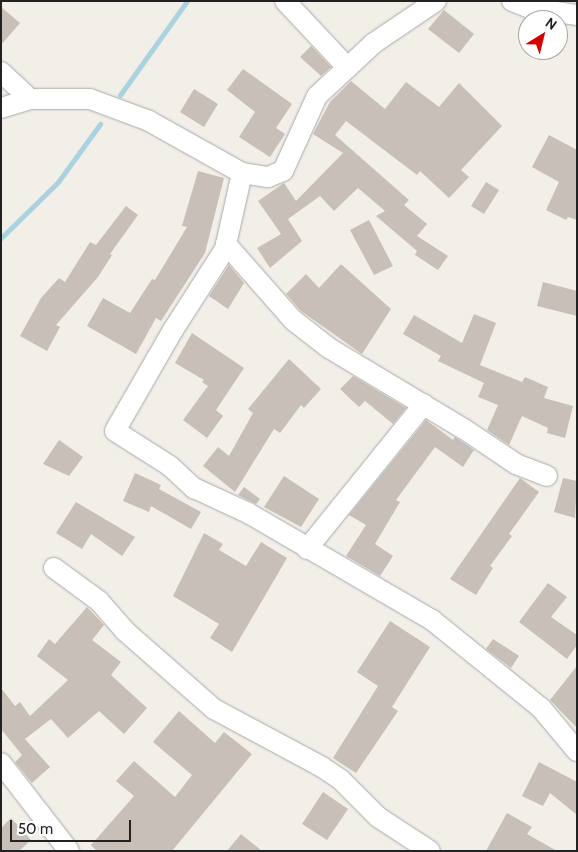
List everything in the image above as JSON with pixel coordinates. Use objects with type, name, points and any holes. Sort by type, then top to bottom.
[{"type":"street","points":[[285,1],[347,67]]},
{"type":"street","points":[[1,108],[30,99],[90,99],[149,121],[242,173],[268,177],[283,171],[317,96],[374,43],[436,1]]},
{"type":"street","points":[[512,1],[530,8],[577,15]]},
{"type":"street","points":[[1,72],[30,99]]},
{"type":"street","points":[[242,173],[226,244],[115,431],[170,466],[194,488],[248,513],[432,620],[465,644],[490,670],[541,708],[577,751]]},
{"type":"street","points":[[226,244],[294,320],[329,348],[424,404],[516,464],[547,476]]},
{"type":"street","points":[[307,549],[424,404]]},
{"type":"street","points":[[54,568],[99,601],[124,630],[214,708],[322,767],[340,779],[378,817],[430,851]]},
{"type":"street","points":[[1,763],[68,851]]},
{"type":"building","points":[[1,7],[20,23],[1,45]]},
{"type":"building","points":[[444,10],[474,34],[459,53],[428,29]]},
{"type":"building","points":[[311,46],[331,67],[321,76],[300,57]]},
{"type":"building","points":[[243,69],[292,104],[276,128],[285,134],[270,157],[239,137],[255,112],[227,90]]},
{"type":"building","points":[[351,81],[385,109],[406,82],[439,107],[459,83],[502,126],[461,170],[469,177],[449,198],[420,171],[417,175],[346,121],[335,135],[409,200],[404,205],[427,224],[417,236],[448,256],[438,270],[415,255],[417,251],[376,216],[385,211],[358,188],[334,211],[320,196],[288,219],[302,241],[270,268],[257,248],[281,234],[258,201],[284,183],[296,201],[343,153],[313,134],[330,102]]},
{"type":"building","points":[[194,89],[218,104],[204,127],[180,112]]},
{"type":"building","points":[[549,135],[577,150],[577,220],[568,217],[566,220],[546,210],[559,182],[532,167]]},
{"type":"building","points":[[198,171],[224,178],[205,253],[161,321],[156,318],[136,354],[87,326],[103,298],[130,313],[152,279],[155,280],[187,227],[182,226]]},
{"type":"building","points":[[486,182],[499,190],[484,214],[471,206]]},
{"type":"building","points":[[126,206],[138,215],[110,254],[112,255],[98,277],[56,325],[60,327],[47,351],[20,336],[41,298],[59,278],[65,282],[90,242],[96,245]]},
{"type":"building","points":[[369,220],[393,266],[374,275],[350,230]]},
{"type":"building","points":[[341,264],[391,309],[362,354],[301,311],[286,294],[306,274],[319,288]]},
{"type":"building","points":[[229,265],[244,283],[228,309],[209,296]]},
{"type":"building","points":[[543,282],[577,291],[577,316],[537,306]]},
{"type":"building","points":[[474,314],[496,323],[480,365],[522,382],[525,377],[548,387],[544,398],[573,406],[565,438],[547,433],[548,428],[522,416],[509,445],[487,430],[498,405],[478,397],[484,383],[438,361],[441,356],[403,334],[414,315],[462,343]]},
{"type":"building","points":[[192,333],[244,368],[216,410],[223,416],[207,438],[183,420],[208,386],[202,382],[204,380],[175,363]]},
{"type":"building","points":[[289,359],[321,389],[304,408],[301,405],[280,433],[274,429],[235,492],[203,466],[218,447],[229,456],[253,413],[248,409]]},
{"type":"building","points":[[353,376],[406,408],[393,424],[365,401],[359,407],[340,389]]},
{"type":"building","points":[[426,420],[453,440],[455,437],[474,450],[463,467],[435,447],[396,500],[400,502],[375,544],[393,556],[380,576],[346,556],[366,525],[349,515]]},
{"type":"building","points":[[59,440],[83,457],[69,476],[43,464]]},
{"type":"building","points":[[135,473],[161,485],[159,489],[201,512],[191,529],[151,506],[149,512],[123,501]]},
{"type":"building","points":[[284,476],[319,499],[301,527],[264,507]]},
{"type":"building","points":[[520,478],[539,492],[509,534],[512,536],[490,566],[493,568],[476,595],[450,579]]},
{"type":"building","points":[[563,478],[577,481],[575,518],[554,512]]},
{"type":"building","points":[[244,487],[260,499],[256,504],[238,495]]},
{"type":"building","points":[[76,502],[135,537],[122,556],[91,534],[82,549],[56,533]]},
{"type":"building","points":[[204,533],[223,544],[219,550],[246,566],[261,542],[287,558],[232,652],[210,638],[219,624],[173,596]]},
{"type":"building","points":[[548,583],[567,597],[551,617],[577,635],[577,645],[567,659],[519,622]]},
{"type":"building","points":[[87,607],[104,625],[92,640],[121,662],[111,675],[147,708],[124,734],[99,711],[68,738],[51,719],[25,739],[50,767],[32,783],[15,762],[22,755],[1,729],[1,688],[15,706],[20,702],[30,716],[68,680],[37,656],[49,639],[55,644]]},
{"type":"building","points":[[390,621],[430,647],[392,707],[398,711],[356,773],[333,758],[378,686],[357,672]]},
{"type":"building","points":[[493,639],[519,656],[511,668],[486,649]]},
{"type":"building","points":[[577,666],[577,728],[550,700]]},
{"type":"building","points":[[179,711],[215,743],[224,732],[252,754],[172,851],[97,851],[91,845],[134,796],[116,781],[134,761],[175,797],[192,775],[153,742]]},
{"type":"building","points":[[539,762],[577,782],[577,815],[550,793],[543,806],[522,796]]},
{"type":"building","points":[[323,792],[348,809],[327,840],[302,824]]},
{"type":"building","points":[[507,813],[532,827],[527,834],[557,851],[486,851]]},
{"type":"building","points":[[11,818],[31,840],[19,851],[1,851],[1,828]]},
{"type":"building","points":[[241,834],[262,851],[227,851]]},
{"type":"waterway","points":[[120,95],[187,1]]},
{"type":"waterway","points":[[1,238],[58,182],[100,124]]}]
